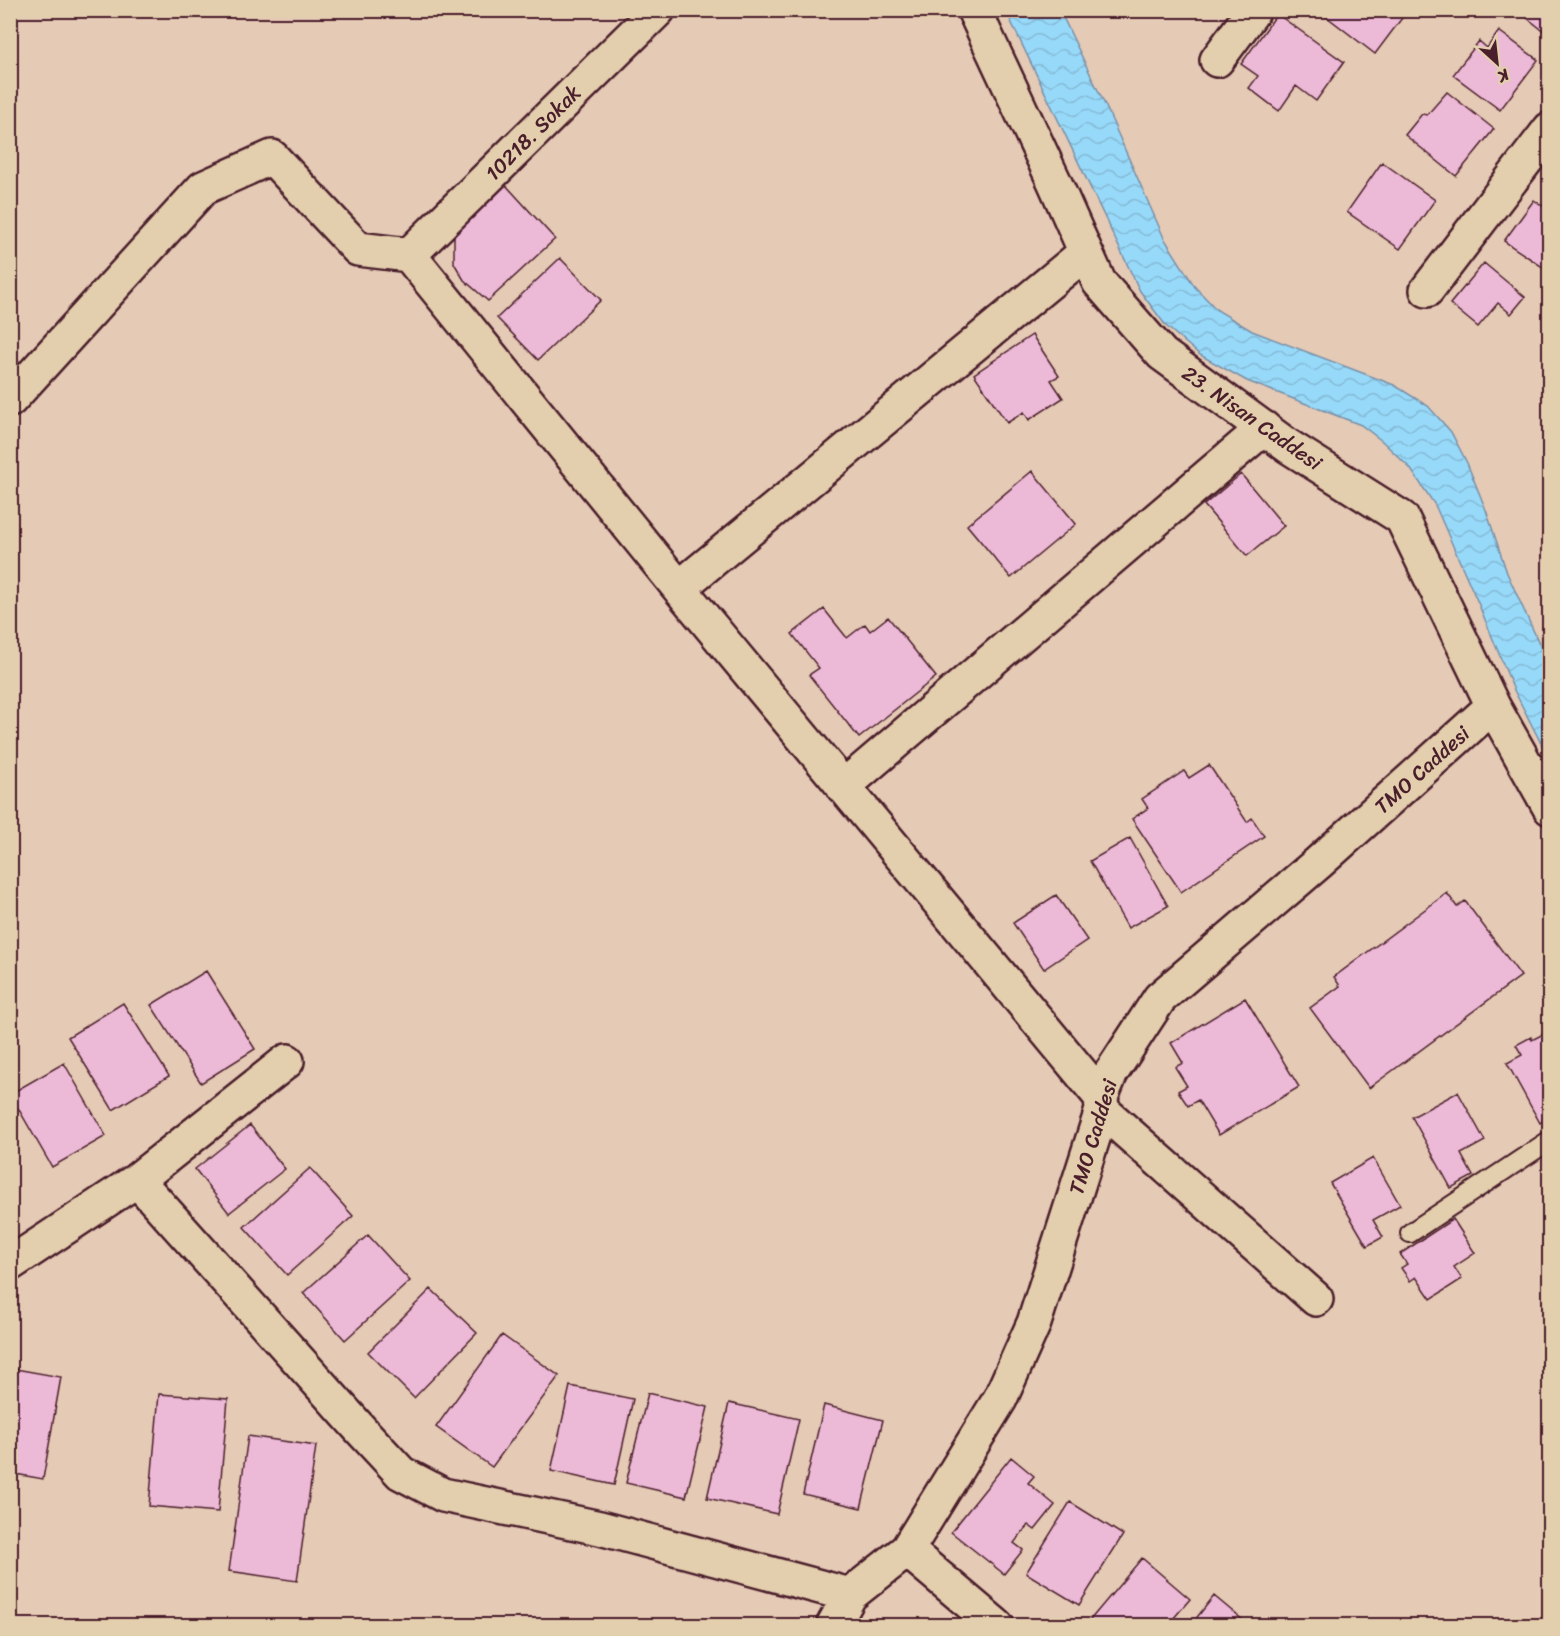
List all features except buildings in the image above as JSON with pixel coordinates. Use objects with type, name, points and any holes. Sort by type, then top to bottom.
[{"type":"street","name":"10218. Sokak","points":[[409,255],[658,10]]},
{"type":"street","name":"23. Nisan Caddesi","points":[[974,10],[1099,282],[1162,354],[1288,446],[1402,518],[1493,706],[1550,808]]},
{"type":"street","points":[[1217,60],[1254,10]]},
{"type":"street","points":[[1427,290],[1550,129]]},
{"type":"street","points":[[10,400],[203,188],[272,157],[358,249],[409,255],[1102,1104],[1316,1299]]},
{"type":"street","points":[[679,588],[1085,253]]},
{"type":"street","points":[[843,787],[1264,428]]},
{"type":"street","name":"TMO Caddesi","points":[[833,1626],[850,1595],[907,1550],[1000,1399],[1034,1323],[1111,1073],[1160,998],[1318,863],[1493,706]]},
{"type":"street","points":[[10,1264],[136,1180],[287,1061]]},
{"type":"street","points":[[136,1180],[401,1473],[443,1495],[600,1528],[850,1595]]},
{"type":"street","points":[[907,1550],[997,1626]]},
{"type":"lane","points":[[1410,1233],[1550,1140]]},
{"type":"water","points":[[1006,11],[1060,11],[1107,109],[1164,238],[1195,287],[1217,310],[1252,331],[1394,385],[1428,406],[1451,432],[1467,463],[1486,510],[1507,573],[1549,665],[1549,759],[1513,688],[1435,505],[1410,468],[1382,441],[1361,425],[1247,381],[1200,355],[1166,326],[1140,291]]}]
